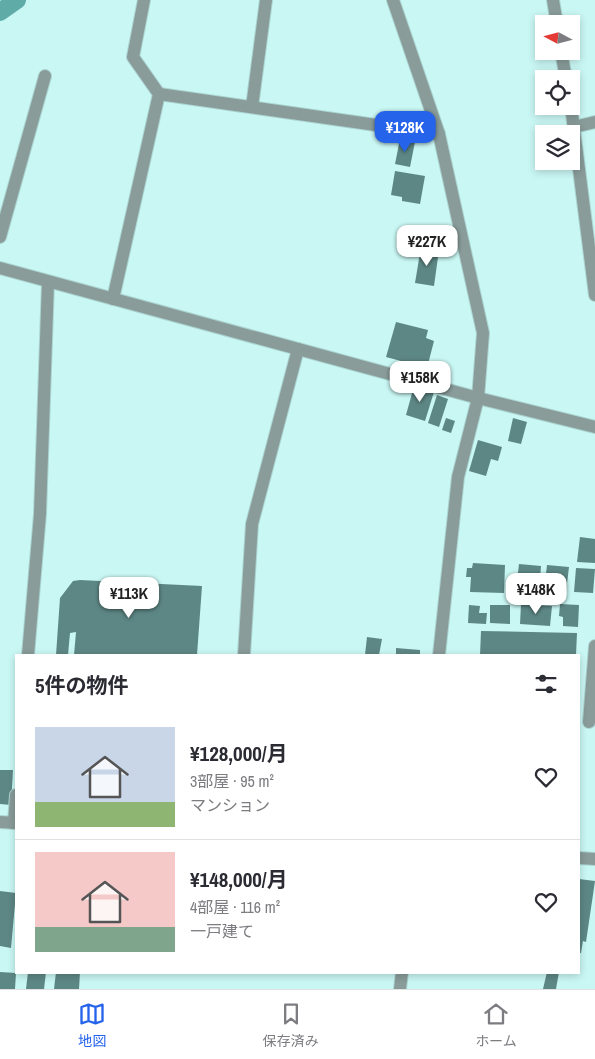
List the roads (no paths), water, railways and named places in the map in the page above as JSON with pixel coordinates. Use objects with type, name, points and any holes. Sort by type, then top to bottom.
[{"type":"street","points":[[113,299],[158,94],[133,57],[144,0]]},
{"type":"street","points":[[252,107],[266,0]]},
{"type":"street","points":[[393,0],[439,134],[483,333],[478,398],[458,477],[439,654]]},
{"type":"street","points":[[553,0],[556,15]]},
{"type":"street","points":[[0,237],[45,76]]},
{"type":"street","points":[[158,94],[439,134]]},
{"type":"street","points":[[580,126],[595,122]]},
{"type":"street","points":[[579,170],[595,295]]},
{"type":"street","points":[[0,268],[478,398],[595,427]]},
{"type":"street","points":[[28,654],[40,514],[48,282]]},
{"type":"street","points":[[244,654],[252,524],[298,349]]},
{"type":"street","points":[[589,722],[595,646]]},
{"type":"street","points":[[0,822],[15,823]]},
{"type":"street","points":[[580,858],[595,859]]},
{"type":"street","points":[[400,989],[402,974]]},
{"type":"waterway","points":[[0,12],[17,0]]}]
